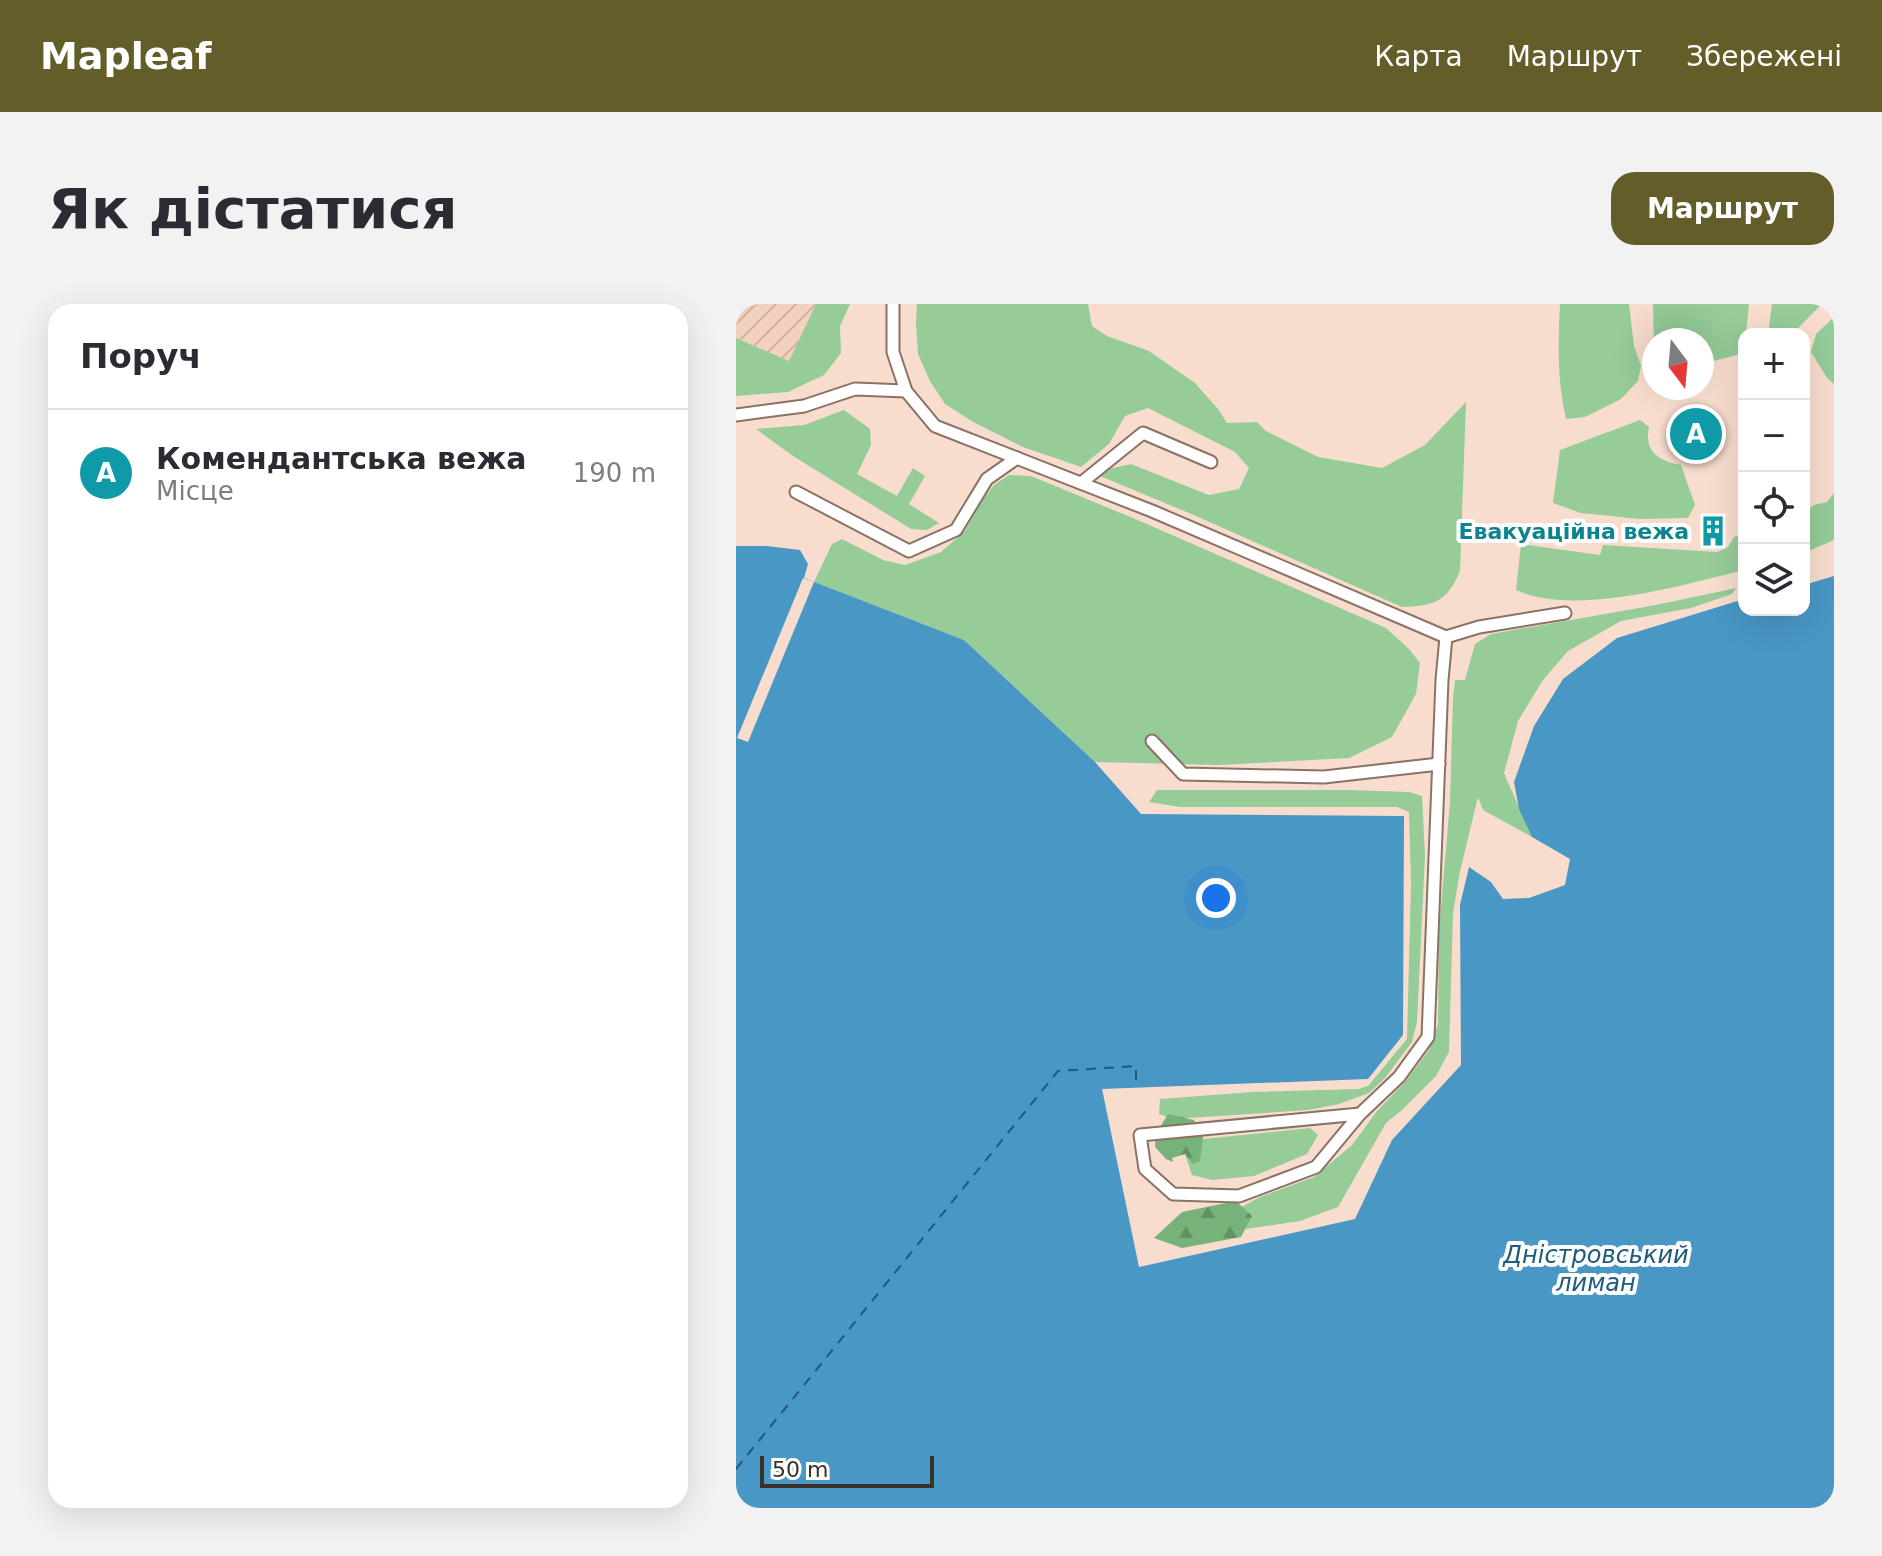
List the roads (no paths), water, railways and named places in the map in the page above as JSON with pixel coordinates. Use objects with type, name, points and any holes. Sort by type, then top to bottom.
[{"type":"lane","points":[[893,304],[893,352],[906,391],[935,426],[1152,511],[1446,637],[1479,627],[1565,613]]},
{"type":"lane","points":[[736,415],[804,406],[855,389],[906,391]]},
{"type":"lane","points":[[1081,483],[1143,433],[1211,462]]},
{"type":"lane","points":[[796,492],[909,551],[956,530],[987,479],[1017,458]]},
{"type":"lane","points":[[1360,1114],[1140,1135],[1145,1169],[1173,1194],[1239,1196],[1316,1167],[1360,1114],[1399,1077],[1428,1037],[1446,637]]},
{"type":"lane","points":[[1152,741],[1183,774],[1324,777],[1439,764]]},
{"type":"water","name":"Дністровський лиман","points":[[736,546],[800,550],[808,564],[804,578],[964,640],[1095,762],[1141,814],[1404,816],[1403,1035],[1368,1079],[1102,1089],[1139,1267],[1355,1219],[1392,1140],[1461,1065],[1460,905],[1469,867],[1491,882],[1503,899],[1529,898],[1565,885],[1570,859],[1532,837],[1519,809],[1514,782],[1534,726],[1563,679],[1617,638],[1738,601],[1738,616],[1810,616],[1810,583],[1834,576],[1834,1508],[736,1508]]},
{"type":"place","name":"Комендантська вежа","points":[[1696,434]]},
{"type":"place","name":"Евакуаційна вежа","points":[[1713,531]]}]
